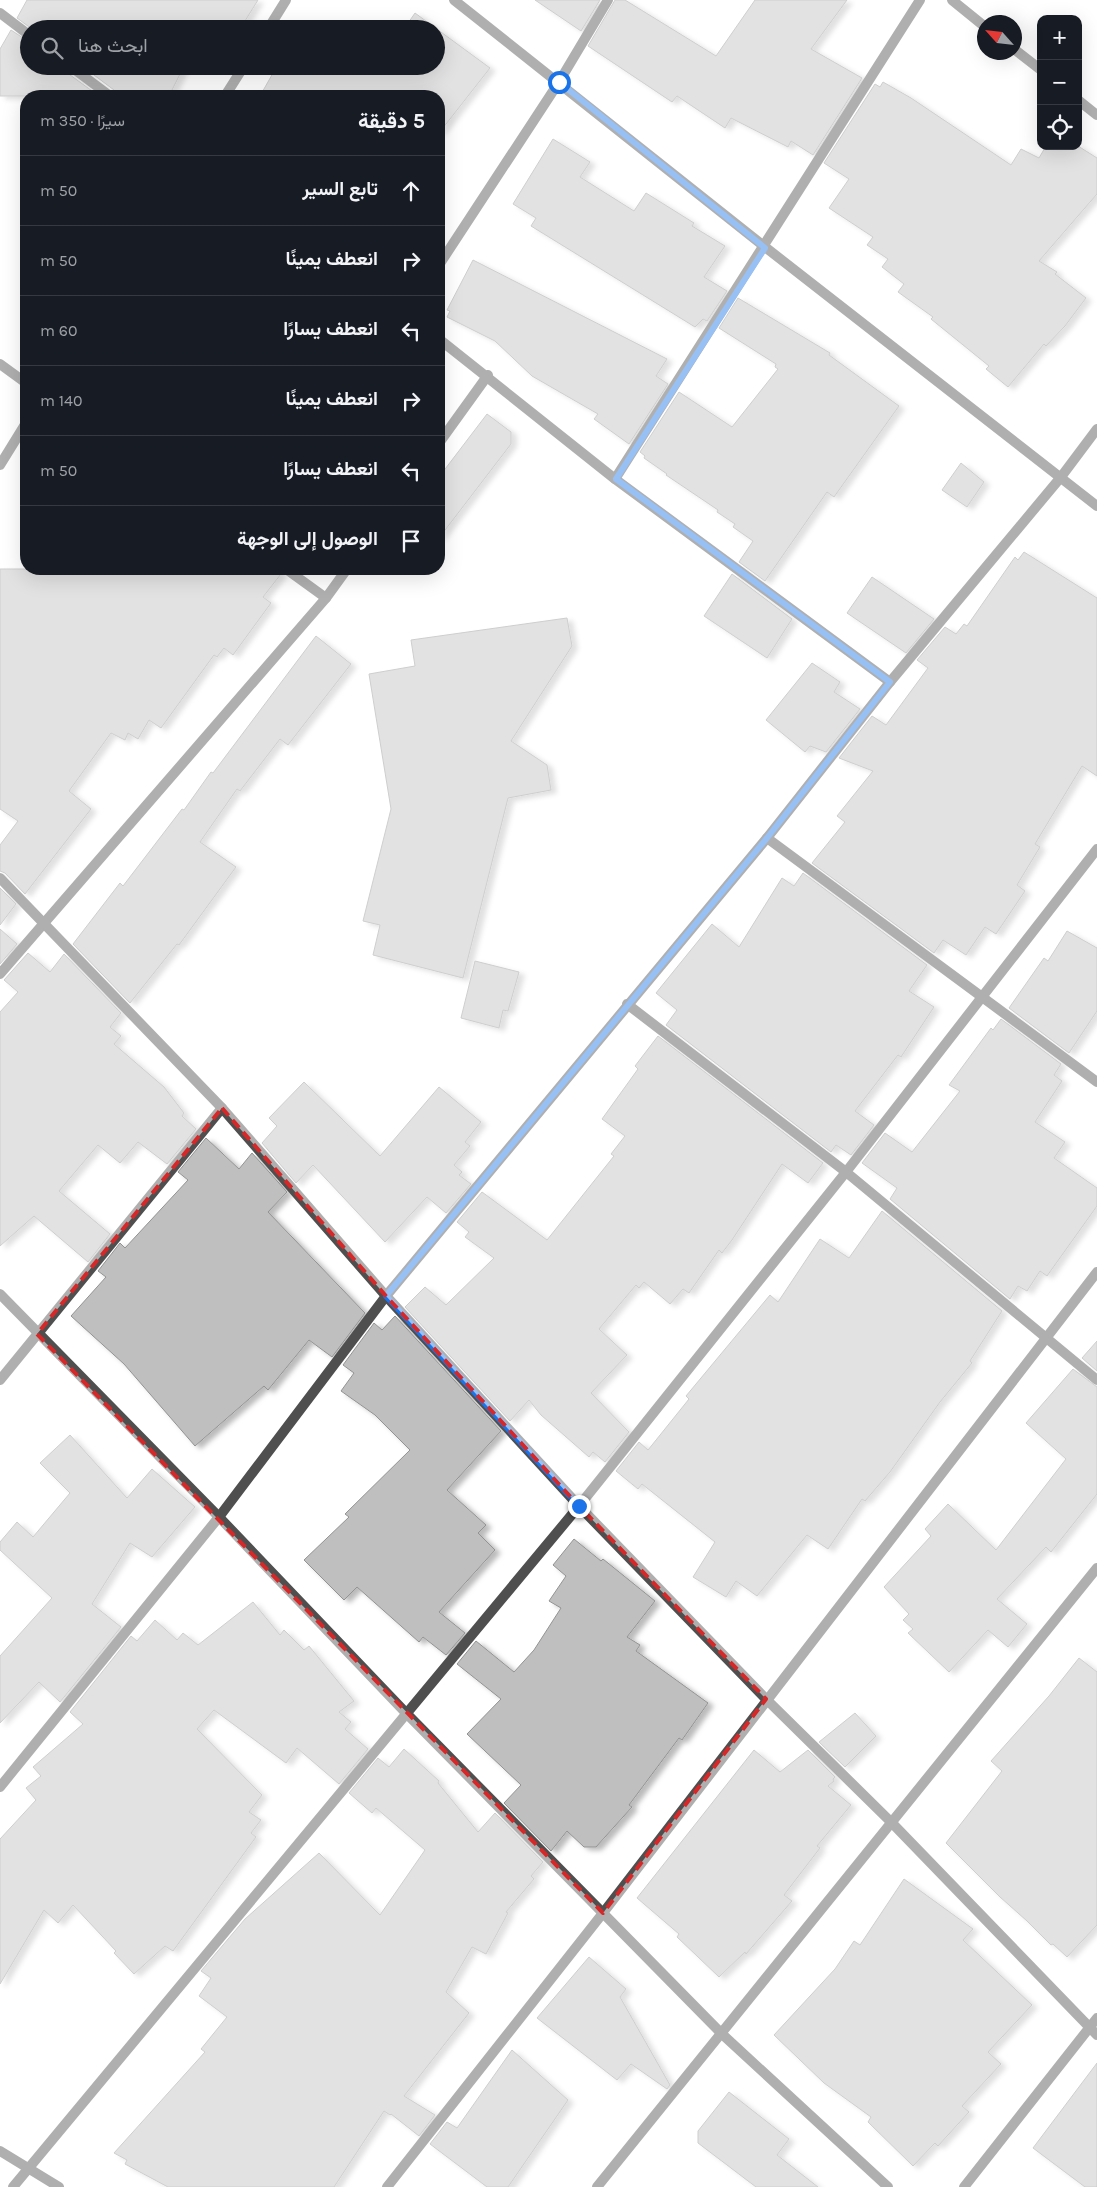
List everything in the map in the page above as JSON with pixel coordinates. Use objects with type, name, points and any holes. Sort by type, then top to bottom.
[{"type":"street","points":[[274,20],[286,0]]},
{"type":"street","points":[[454,0],[765,248],[1097,506]]},
{"type":"street","points":[[445,256],[559,82],[608,0]]},
{"type":"street","points":[[616,479],[765,248],[920,0]]},
{"type":"street","points":[[952,0],[977,20]]},
{"type":"street","points":[[0,13],[20,28]]},
{"type":"street","points":[[1022,56],[1037,67]]},
{"type":"street","points":[[82,75],[102,90]]},
{"type":"street","points":[[229,90],[238,75]]},
{"type":"street","points":[[1082,103],[1097,114]]},
{"type":"street","points":[[445,343],[616,479],[890,682]]},
{"type":"street","points":[[0,364],[20,378]]},
{"type":"street","points":[[445,435],[488,376]]},
{"type":"street","points":[[0,1787],[219,1517],[386,1296],[767,838],[890,682],[1061,477],[1097,429]]},
{"type":"street","points":[[0,466],[20,433]]},
{"type":"street","points":[[294,575],[326,598]]},
{"type":"street","points":[[0,974],[326,598],[343,575]]},
{"type":"street","points":[[767,838],[1097,1082]]},
{"type":"street","points":[[13,2187],[579,1506],[846,1172],[1097,849]]},
{"type":"street","points":[[0,878],[222,1108],[386,1296],[579,1506],[766,1700],[892,1822],[1093,2031]]},
{"type":"street","points":[[627,1004],[846,1172],[1097,1380]]},
{"type":"street","points":[[0,1380],[222,1108]]},
{"type":"street","points":[[387,2187],[604,1913],[1097,1272]]},
{"type":"street","points":[[0,1294],[37,1334],[219,1517],[406,1714],[722,2034],[888,2187]]},
{"type":"street","points":[[597,2187],[1097,1568]]},
{"type":"street","points":[[964,2187],[1093,2031],[1097,2018]]},
{"type":"street","points":[[0,2151],[60,2187]]},
{"type":"highlighted area","points":[[222,1108],[386,1296],[579,1506],[766,1699],[603,1913],[37,1334]]},
{"type":"building","points":[[27,0],[258,0],[246,20],[20,20],[17,18]]},
{"type":"building","points":[[535,0],[600,0],[581,31]]},
{"type":"building","points":[[615,0],[625,0],[716,56],[755,0],[847,0],[811,49],[862,78],[813,155],[791,141],[788,147],[731,118],[725,128],[677,96],[672,102],[588,46]]},
{"type":"building","points":[[415,13],[425,20],[410,20]]},
{"type":"building","points":[[11,30],[20,36],[20,75],[70,75],[91,90],[20,90],[20,96],[0,96],[0,49]]},
{"type":"building","points":[[445,35],[490,68],[445,125],[445,90],[263,90],[272,75],[445,75]]},
{"type":"building","points":[[94,75],[180,75],[172,90],[114,90]]},
{"type":"building","points":[[883,82],[911,98],[1011,165],[1021,149],[1039,158],[1044,150],[1082,149],[1097,158],[1097,194],[1039,261],[1057,272],[1055,274],[1086,298],[1065,326],[1046,346],[1044,344],[1008,387],[986,369],[989,366],[931,319],[933,317],[898,292],[904,284],[882,267],[888,259],[867,245],[873,237],[829,208],[849,179],[824,163],[875,84],[880,87]]},
{"type":"building","points":[[553,139],[590,162],[580,177],[634,211],[646,193],[694,223],[692,226],[725,246],[704,277],[727,291],[707,321],[703,319],[695,327],[531,226],[536,218],[513,204]]},
{"type":"building","points":[[473,260],[667,359],[656,376],[668,384],[629,444],[594,419],[598,414],[532,376],[495,341],[447,317],[450,311],[447,310]]},
{"type":"building","points":[[738,298],[830,353],[829,355],[899,406],[834,497],[827,492],[765,581],[739,562],[753,541],[733,527],[735,524],[717,512],[718,510],[666,475],[644,458],[645,456],[640,452],[679,392],[732,427],[778,369],[775,367],[776,364],[719,328]]},
{"type":"building","points":[[487,414],[511,432],[511,444],[445,530],[445,469]]},
{"type":"building","points":[[961,463],[984,482],[967,507],[942,490]]},
{"type":"building","points":[[1024,552],[1097,598],[1097,776],[1082,766],[1035,844],[1040,847],[1017,885],[1025,891],[996,934],[985,927],[966,955],[943,940],[934,953],[812,863],[845,822],[837,816],[873,771],[839,758],[872,716],[886,725],[928,668],[917,660],[945,627],[956,634],[964,624],[967,626],[1015,557],[1018,560]]},
{"type":"building","points":[[0,569],[20,569],[20,575],[280,575],[263,597],[271,603],[233,655],[224,648],[217,657],[214,655],[161,728],[149,720],[138,739],[128,733],[125,740],[111,733],[69,791],[91,809],[25,894],[5,873],[0,871],[0,845],[18,821],[0,809]]},
{"type":"building","points":[[732,574],[792,619],[767,658],[704,616]]},
{"type":"building","points":[[872,577],[934,619],[906,653],[847,613]]},
{"type":"building","points":[[567,618],[572,646],[511,741],[547,765],[551,790],[508,798],[463,978],[373,955],[380,925],[363,921],[391,809],[369,674],[415,666],[411,640]]},
{"type":"building","points":[[316,636],[351,664],[288,745],[280,739],[240,791],[237,789],[200,842],[236,867],[179,945],[177,944],[130,1003],[73,944],[120,883],[123,886],[182,809],[184,810]]},
{"type":"building","points":[[812,663],[840,682],[834,692],[860,709],[826,752],[810,746],[805,752],[766,720]]},
{"type":"building","points":[[803,873],[927,965],[909,991],[934,1007],[901,1057],[898,1055],[855,1111],[874,1125],[851,1155],[836,1145],[831,1152],[666,1025],[677,1010],[656,993],[712,924],[739,947],[782,878],[794,886]]},
{"type":"building","points":[[0,888],[16,904],[0,925]]},
{"type":"building","points":[[0,929],[17,944],[0,964]]},
{"type":"building","points":[[1067,931],[1097,948],[1097,1011],[1069,1053],[1009,1008],[1044,958],[1048,961]]},
{"type":"building","points":[[28,953],[50,972],[64,954],[121,1013],[110,1027],[121,1036],[114,1044],[164,1087],[184,1113],[182,1116],[196,1129],[167,1164],[138,1142],[120,1163],[98,1145],[59,1191],[110,1234],[88,1262],[34,1216],[0,1246],[0,1012],[18,992],[4,980]]},
{"type":"building","points":[[475,961],[519,972],[508,1011],[503,1010],[499,1028],[461,1018]]},
{"type":"building","points":[[1001,1019],[1061,1064],[1054,1075],[1062,1081],[1035,1122],[1065,1142],[1054,1158],[1097,1188],[1097,1206],[1047,1276],[1040,1271],[1027,1291],[1018,1286],[1010,1299],[890,1199],[897,1188],[862,1163],[885,1133],[912,1152],[960,1091],[949,1085],[991,1028],[993,1030]]},
{"type":"building","points":[[658,1036],[823,1163],[808,1183],[782,1164],[732,1240],[722,1253],[719,1250],[689,1293],[683,1289],[670,1304],[644,1282],[639,1288],[636,1285],[599,1329],[627,1355],[591,1393],[629,1432],[605,1462],[593,1452],[589,1457],[541,1415],[529,1400],[510,1421],[405,1307],[425,1287],[446,1305],[494,1258],[465,1237],[469,1232],[457,1222],[482,1192],[547,1240],[614,1156],[611,1154],[625,1136],[602,1119],[638,1069],[635,1066]]},
{"type":"building","points":[[304,1082],[380,1156],[439,1087],[481,1122],[465,1142],[470,1146],[454,1165],[462,1172],[459,1175],[471,1184],[446,1213],[427,1197],[385,1242],[313,1165],[296,1183],[262,1143],[277,1126],[269,1118]]},
{"type":"building","points":[[206,1138],[239,1169],[252,1153],[287,1192],[268,1212],[365,1313],[332,1357],[309,1340],[268,1390],[264,1386],[195,1446],[124,1364],[71,1316],[106,1277],[98,1271],[120,1243],[125,1248],[188,1180],[178,1172]]},
{"type":"building","points":[[882,1211],[1002,1311],[970,1361],[972,1363],[940,1402],[890,1472],[865,1501],[862,1499],[828,1549],[807,1535],[757,1596],[736,1581],[726,1597],[693,1577],[715,1542],[642,1484],[638,1489],[616,1471],[639,1442],[648,1450],[689,1399],[686,1396],[770,1295],[778,1302],[820,1239],[849,1258]]},
{"type":"building","points":[[395,1316],[501,1431],[447,1490],[486,1525],[478,1533],[495,1550],[439,1612],[465,1633],[446,1655],[423,1637],[419,1642],[357,1587],[344,1600],[304,1560],[349,1517],[345,1514],[410,1450],[375,1415],[341,1391],[354,1373],[343,1365],[374,1323],[382,1330]]},
{"type":"building","points":[[1097,1341],[1097,1371],[1082,1358]]},
{"type":"building","points":[[1073,1369],[1097,1387],[1097,1494],[1051,1552],[1046,1547],[997,1599],[1027,1624],[1008,1647],[988,1630],[949,1672],[908,1633],[913,1629],[903,1620],[909,1614],[884,1587],[931,1536],[925,1529],[948,1504],[996,1550],[1066,1459],[1026,1423]]},
{"type":"building","points":[[70,1435],[127,1498],[152,1469],[195,1507],[152,1557],[130,1543],[92,1604],[121,1627],[60,1702],[39,1682],[0,1723],[0,1656],[52,1598],[0,1550],[0,1542],[17,1522],[33,1537],[70,1493],[40,1463]]},
{"type":"building","points":[[574,1539],[601,1561],[603,1559],[655,1601],[627,1637],[640,1645],[636,1651],[708,1703],[682,1740],[679,1738],[629,1805],[632,1807],[596,1847],[584,1847],[567,1831],[551,1851],[504,1803],[521,1785],[467,1734],[501,1699],[457,1664],[476,1641],[514,1672],[534,1650],[561,1608],[549,1601],[566,1576],[553,1565]]},
{"type":"building","points":[[253,1602],[280,1635],[284,1630],[304,1650],[309,1646],[354,1701],[339,1712],[351,1722],[345,1729],[368,1749],[339,1784],[297,1748],[286,1763],[214,1710],[197,1729],[262,1795],[249,1812],[261,1820],[251,1833],[256,1837],[173,1951],[165,1946],[134,1974],[114,1953],[116,1951],[73,1905],[58,1923],[44,1910],[0,1984],[0,1839],[36,1800],[26,1788],[41,1776],[33,1767],[83,1724],[70,1712],[131,1636],[137,1641],[155,1620],[177,1640],[183,1633],[198,1645]]},
{"type":"building","points":[[1079,1658],[1097,1672],[1097,1925],[1067,1957],[1053,1944],[1051,1945],[1000,1897],[946,1843],[1002,1771],[991,1761],[1049,1696]]},
{"type":"building","points":[[855,1713],[876,1736],[845,1767],[819,1742]]},
{"type":"building","points":[[404,1749],[439,1781],[438,1783],[478,1832],[495,1813],[543,1862],[531,1876],[534,1879],[506,1912],[508,1913],[486,1954],[472,1947],[446,1992],[469,2013],[404,2096],[435,2115],[419,2136],[391,2114],[384,2111],[334,2187],[168,2187],[125,2164],[127,2160],[114,2153],[205,2052],[201,2049],[227,2017],[199,1996],[211,1978],[201,1971],[245,1919],[319,1853],[380,1915],[425,1850],[376,1808],[372,1813],[349,1793],[378,1758],[389,1767]]},
{"type":"building","points":[[754,1750],[780,1772],[808,1750],[835,1777],[834,1781],[828,1786],[851,1805],[817,1846],[820,1848],[784,1895],[792,1901],[746,1954],[745,1952],[719,1977],[677,1937],[679,1934],[637,1898]]},
{"type":"building","points":[[904,1879],[973,1929],[963,1940],[1032,2005],[988,2052],[1001,2064],[962,2106],[969,2112],[938,2146],[935,2143],[913,2166],[868,2122],[871,2117],[824,2083],[774,2035],[835,1969],[854,1941],[860,1945]]},
{"type":"building","points":[[589,1957],[626,1989],[620,1997],[670,2085],[667,2089],[631,2064],[617,2080],[537,2018]]},
{"type":"building","points":[[512,2050],[568,2100],[508,2187],[487,2187],[430,2144],[447,2122],[457,2128]]},
{"type":"building","points":[[1097,2063],[1097,2187],[1085,2187],[1033,2148]]},
{"type":"building","points":[[729,2092],[789,2139],[777,2155],[818,2187],[756,2187],[698,2143],[698,2131]]},
{"type":"route","points":[[559,82],[765,248],[616,479],[890,682],[767,838],[386,1296],[579,1506]]}]
